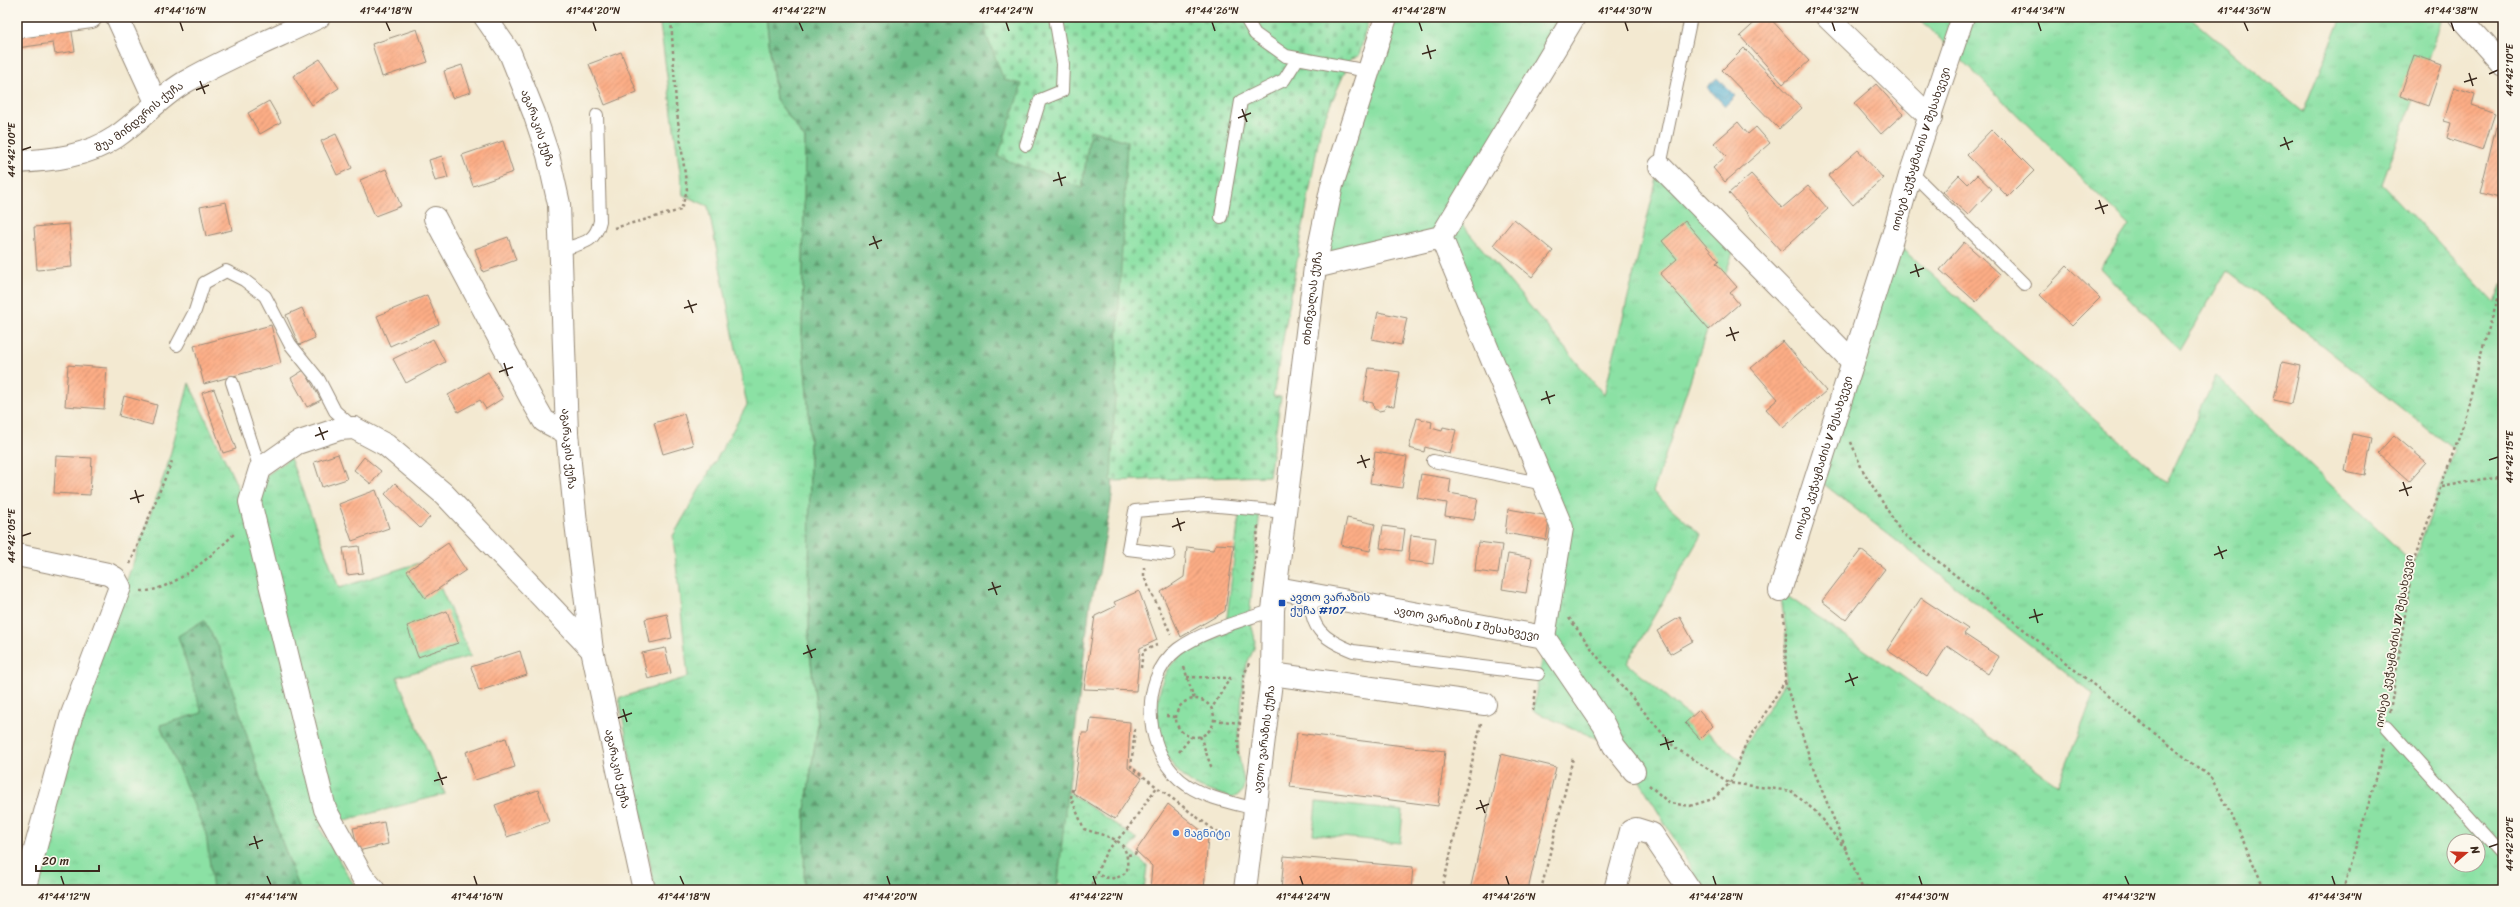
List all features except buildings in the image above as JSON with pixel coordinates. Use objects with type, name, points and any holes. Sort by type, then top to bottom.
[{"type":"street","points":[[17,27],[91,17]]},
{"type":"street","points":[[117,17],[156,102]]},
{"type":"street","name":"შუა მინდვრის ქუჩა","points":[[17,162],[56,160],[84,152],[116,137],[156,102],[187,81],[319,17]]},
{"type":"street","name":"აგარაკის ქუჩა","points":[[485,17],[510,53],[548,155],[559,204],[567,433],[592,650],[644,890]]},
{"type":"street","name":"თხინვალას ქუჩა","points":[[1277,588],[1315,267],[1332,185],[1386,17]]},
{"type":"street","points":[[1315,267],[1441,237],[1574,17]]},
{"type":"street","points":[[1827,17],[1931,118]]},
{"type":"street","name":"იოსებ კეჭაყმაძის V შესახვევი","points":[[1780,591],[1838,410],[1911,172],[1931,118],[1963,17]]},
{"type":"street","points":[[2460,17],[2503,65]]},
{"type":"street","points":[[1660,166],[1853,362]]},
{"type":"street","points":[[435,218],[544,421],[567,433]]},
{"type":"street","points":[[1441,237],[1562,528],[1544,637]]},
{"type":"street","points":[[374,890],[362,876],[325,809],[250,502],[260,469],[297,443],[339,429],[354,428],[386,445],[444,494],[592,650]]},
{"type":"street","points":[[17,556],[108,574],[115,578],[120,587],[72,717],[24,890]]},
{"type":"street","name":"ავთო ვარაზის I შესახვევი","points":[[1277,588],[1544,637],[1604,725],[1614,746],[1634,771]]},
{"type":"street","name":"ავთო ვარაზის ქუჩა","points":[[1245,890],[1272,674],[1273,610],[1277,588]]},
{"type":"street","points":[[1272,674],[1485,704]]},
{"type":"street","points":[[1615,890],[1630,831],[1636,829],[1652,834],[1690,890]]},
{"type":"lane","points":[[1026,145],[1040,100],[1062,91],[1063,64],[1055,17]]},
{"type":"lane","points":[[1245,17],[1255,34],[1286,56],[1368,71]]},
{"type":"lane","points":[[1660,166],[1691,17]]},
{"type":"lane","points":[[1221,217],[1241,101],[1284,80],[1298,58]]},
{"type":"lane","points":[[560,250],[591,240],[597,233],[600,221],[597,115]]},
{"type":"lane","points":[[1911,172],[2024,284]]},
{"type":"lane","points":[[177,345],[195,311],[204,283],[226,271],[244,280],[265,296],[290,344],[319,380],[335,411],[354,428]]},
{"type":"lane","points":[[232,382],[260,469]]},
{"type":"lane","points":[[1433,461],[1544,484]]},
{"type":"lane","points":[[1169,554],[1128,549],[1135,511],[1207,504],[1286,512]]},
{"type":"lane","points":[[1313,594],[1311,605],[1318,629],[1332,643],[1352,651],[1538,674]]},
{"type":"lane","points":[[1256,809],[1205,794],[1186,785],[1165,763],[1154,740],[1151,715],[1152,691],[1162,665],[1178,649],[1206,634],[1273,610]]},
{"type":"lane","points":[[2387,727],[2503,856]]},
{"type":"path","points":[[597,233],[681,210],[687,190],[676,105],[671,17]]},
{"type":"path","name":"იოსებ კეჭაყმაძის IV შესახვევი","points":[[2343,890],[2376,779],[2387,727],[2413,563],[2442,487],[2464,420],[2478,363],[2503,283]]},
{"type":"path","points":[[1838,410],[1862,469],[1901,532],[2212,778],[2229,809],[2266,890]]},
{"type":"path","points":[[172,461],[120,587],[144,591],[176,582],[221,547],[236,531]]},
{"type":"path","points":[[2442,487],[2483,479],[2503,478]]},
{"type":"path","points":[[1249,619],[1260,510]]},
{"type":"path","points":[[1146,551],[1144,577],[1178,649],[1194,699]]},
{"type":"path","points":[[1780,591],[1786,630],[1785,681],[1814,771],[1863,890]]},
{"type":"path","points":[[1551,593],[1600,660],[1674,747],[1730,782],[1791,791],[1815,811],[1848,852]]},
{"type":"path","points":[[1187,677],[1230,678],[1212,708]]},
{"type":"path","points":[[1634,771],[1668,803],[1690,806],[1713,799],[1730,782],[1746,746],[1785,681]]},
{"type":"path","points":[[1194,699],[1203,700],[1212,708],[1214,720],[1208,732],[1200,736],[1184,734],[1180,730],[1176,717],[1180,706],[1194,699]]},
{"type":"path","points":[[1442,890],[1485,704]]},
{"type":"path","points":[[1214,720],[1240,723]]},
{"type":"path","points":[[1200,736],[1212,769]]},
{"type":"path","points":[[1541,890],[1573,758]]},
{"type":"path","points":[[1089,890],[1106,852],[1128,828],[1157,787],[1231,843]]},
{"type":"path","points":[[1072,789],[1071,798],[1084,829],[1116,840],[1124,846],[1128,855],[1127,871],[1119,878],[1112,879],[1096,874]]},
{"type":"path","points":[[1128,855],[1138,853]]},
{"type":"green space","points":[[659,17],[766,17],[776,99],[805,139],[802,336],[810,427],[809,644],[818,724],[805,810],[804,890],[655,890],[619,698],[688,677],[673,536],[747,405],[708,206],[683,195]]},
{"type":"green space","points":[[766,17],[985,17],[986,34],[1022,83],[1082,188],[1090,130],[1127,141],[1112,497],[1099,573],[1090,603],[1057,890],[804,890],[805,810],[818,724],[809,644],[810,427],[802,336],[805,139],[776,99]]},
{"type":"green space","points":[[985,17],[1369,17],[1359,56],[1351,58],[1321,126],[1273,396],[1281,397],[1269,476],[1111,481],[1127,141],[1090,130],[1082,188],[998,157],[1022,84],[1004,80],[986,34]]},
{"type":"green space","points":[[1386,17],[1566,17],[1454,215],[1604,395],[1660,166],[1736,243],[1653,492],[1701,535],[1627,663],[1741,761],[1745,746],[1785,681],[1786,630],[1780,591],[2058,785],[2094,695],[1816,478],[1892,239],[2167,483],[2216,376],[2413,563],[2454,450],[2227,270],[2180,351],[2100,268],[2129,225],[1918,17],[2190,17],[2303,112],[2341,17],[2443,17],[2382,184],[2495,303],[2503,283],[2503,890],[1704,890],[1630,764],[1614,746],[1533,711],[1562,528],[1441,237],[1315,267]]},
{"type":"green space","points":[[189,383],[248,509],[267,475],[290,458],[339,588],[428,560],[471,656],[397,677],[445,794],[319,827],[357,890],[30,890],[90,684],[167,467]]},
{"type":"green space","points":[[1240,508],[1260,510],[1249,619],[1255,639],[1255,645],[1248,660],[1244,677],[1238,742],[1244,783],[1242,792],[1232,798],[1194,785],[1180,774],[1172,764],[1161,744],[1157,720],[1157,708],[1163,679],[1171,665],[1189,650],[1203,642],[1225,634]]},
{"type":"green space","points":[[204,620],[220,650],[270,809],[300,890],[213,890],[206,834],[160,725],[202,713],[178,636]]},
{"type":"green space","points":[[1067,791],[1137,839],[1130,849],[1147,866],[1144,890],[1084,890],[1058,884]]},
{"type":"green space","points":[[1316,802],[1403,811],[1400,843],[1313,834]]},
{"type":"water","points":[[1717,78],[1735,96],[1725,106],[1707,87]]},
{"type":"place","name":"ავთო ვარაზის ქუჩა #107","points":[[1282,603]]},
{"type":"place","name":"მაგნიტი","points":[[1176,833]]}]
